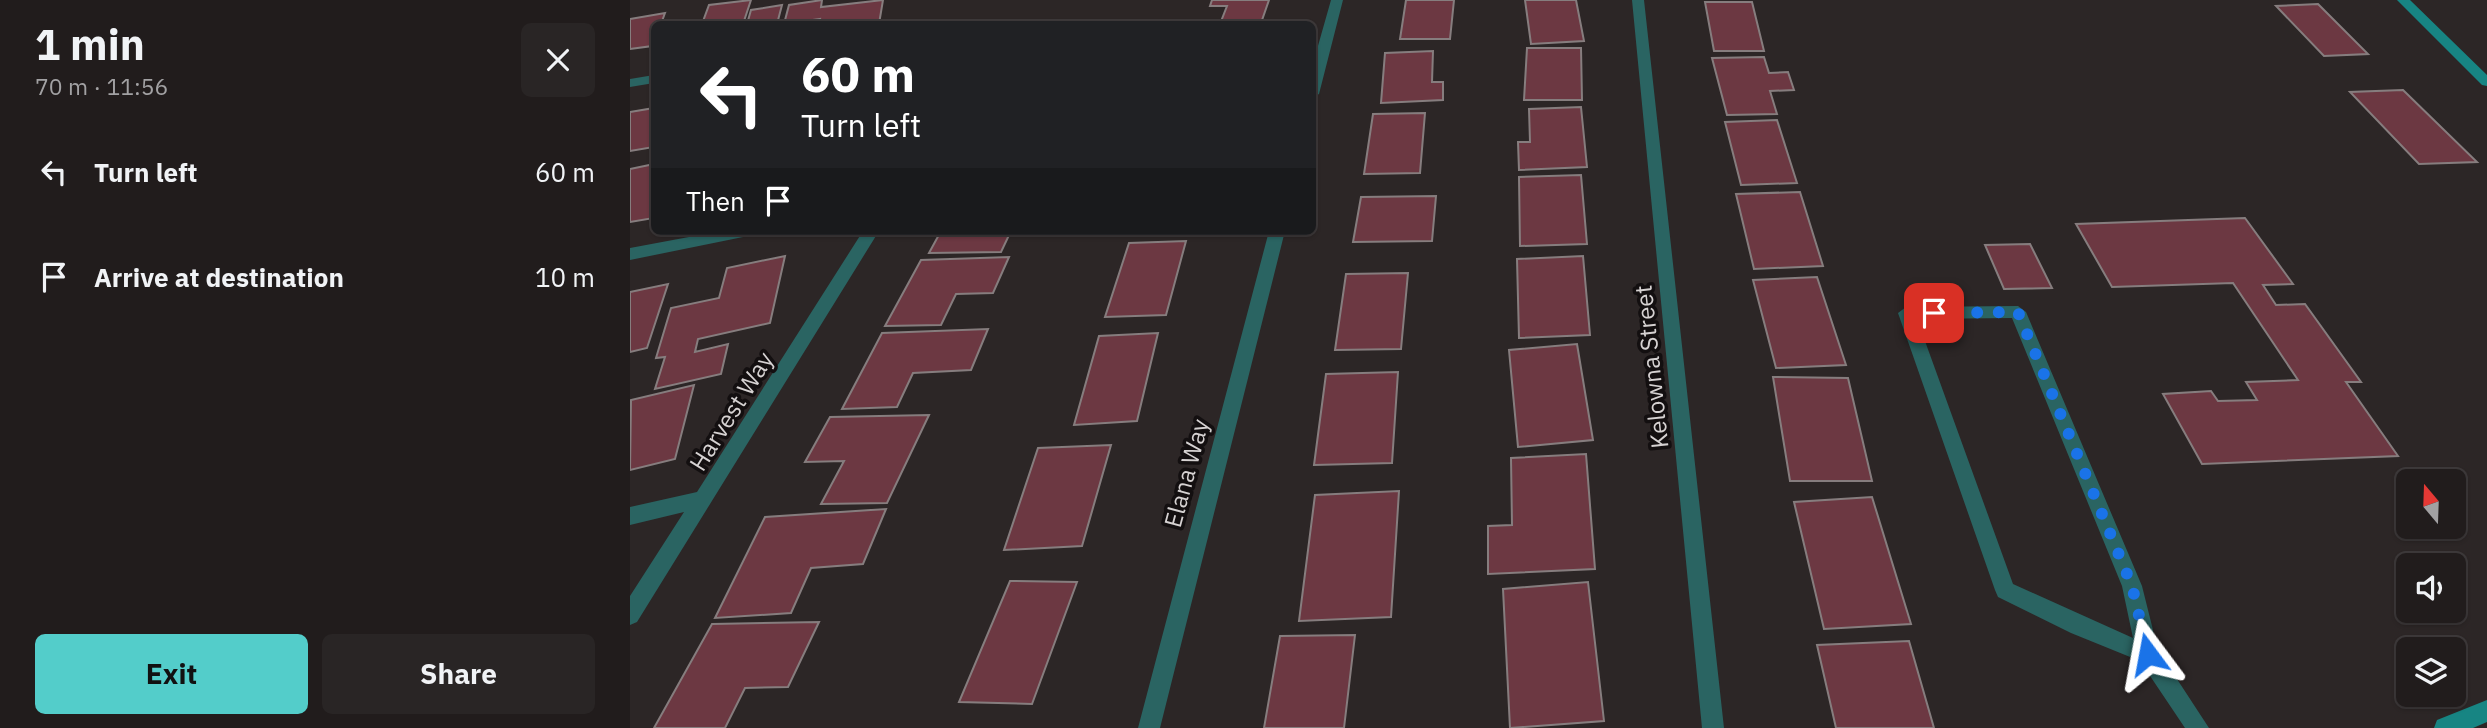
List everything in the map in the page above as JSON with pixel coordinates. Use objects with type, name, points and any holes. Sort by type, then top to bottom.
[{"type":"main road","points":[[2403,0],[2487,82]]},
{"type":"main road","points":[[2445,728],[2487,710]]},
{"type":"street","points":[[1316,79],[1337,0]]},
{"type":"street","name":"Kelowna Street","points":[[1638,0],[1713,728]]},
{"type":"street","points":[[630,83],[651,80]]},
{"type":"street","points":[[630,254],[691,237],[710,235]]},
{"type":"street","name":"Harvest Way","points":[[630,615],[706,498],[869,235]]},
{"type":"street","name":"Elana Way","points":[[1149,728],[1276,235]]},
{"type":"street","points":[[2148,654],[2079,626],[2005,590],[1906,313],[2018,312],[2132,586],[2148,654],[2197,728]]},
{"type":"street","points":[[630,516],[706,498]]},
{"type":"building","points":[[751,0],[744,21],[703,21],[709,5]]},
{"type":"building","points":[[822,0],[821,7],[883,0],[880,21],[785,21],[789,5]]},
{"type":"building","points":[[1212,0],[1269,0],[1262,21],[1221,21],[1227,6],[1210,6]]},
{"type":"building","points":[[1406,0],[1454,0],[1450,39],[1400,39]]},
{"type":"building","points":[[1525,0],[1576,0],[1584,41],[1531,44]]},
{"type":"building","points":[[1705,2],[1752,2],[1764,51],[1714,51]]},
{"type":"building","points":[[2318,4],[2368,54],[2324,56],[2276,6]]},
{"type":"building","points":[[782,5],[778,21],[748,21],[751,10]]},
{"type":"building","points":[[665,13],[662,21],[651,21],[651,46],[630,49],[630,19]]},
{"type":"building","points":[[1527,48],[1581,48],[1582,100],[1524,100]]},
{"type":"building","points":[[1433,51],[1432,82],[1443,82],[1443,100],[1381,103],[1385,53]]},
{"type":"building","points":[[1764,57],[1769,73],[1788,72],[1794,90],[1770,91],[1777,114],[1727,115],[1712,58]]},
{"type":"building","points":[[2403,90],[2477,162],[2419,164],[2350,92]]},
{"type":"building","points":[[1581,107],[1587,167],[1519,170],[1518,142],[1530,142],[1529,109]]},
{"type":"building","points":[[651,108],[651,148],[630,151],[630,112]]},
{"type":"building","points":[[1425,113],[1420,173],[1364,174],[1373,114]]},
{"type":"building","points":[[1777,120],[1797,183],[1741,185],[1725,122]]},
{"type":"building","points":[[651,165],[651,218],[630,222],[630,169]]},
{"type":"building","points":[[1581,175],[1587,244],[1520,246],[1519,177]]},
{"type":"building","points":[[1800,192],[1823,266],[1754,269],[1736,194]]},
{"type":"building","points":[[1436,196],[1432,241],[1353,242],[1361,197]]},
{"type":"building","points":[[2245,218],[2293,284],[2263,285],[2276,305],[2305,304],[2361,382],[2346,382],[2398,456],[2202,464],[2163,394],[2211,391],[2218,401],[2257,400],[2246,382],[2298,380],[2233,283],[2112,287],[2076,224]]},
{"type":"building","points":[[939,235],[1009,235],[1001,252],[929,253]]},
{"type":"building","points":[[1186,241],[1166,315],[1105,317],[1129,243]]},
{"type":"building","points":[[2030,244],[2052,288],[2004,289],[1985,245]]},
{"type":"building","points":[[785,256],[770,323],[698,339],[695,352],[728,344],[721,374],[655,389],[665,357],[656,358],[671,308],[719,298],[727,268]]},
{"type":"building","points":[[1583,256],[1590,335],[1519,338],[1517,259]]},
{"type":"building","points":[[1009,257],[993,293],[956,294],[941,325],[885,326],[921,260]]},
{"type":"building","points":[[1408,273],[1401,349],[1335,350],[1346,274]]},
{"type":"building","points":[[1817,277],[1846,365],[1776,368],[1753,280]]},
{"type":"building","points":[[668,284],[647,348],[630,352],[630,292]]},
{"type":"building","points":[[988,329],[971,370],[913,373],[897,407],[842,409],[882,333]]},
{"type":"building","points":[[1158,333],[1137,421],[1074,425],[1099,336]]},
{"type":"building","points":[[1577,344],[1593,440],[1518,447],[1509,350]]},
{"type":"building","points":[[1398,372],[1392,463],[1314,465],[1326,374]]},
{"type":"building","points":[[1773,377],[1848,378],[1872,481],[1790,481]]},
{"type":"building","points":[[694,385],[675,459],[630,470],[631,400]]},
{"type":"building","points":[[929,415],[887,503],[821,504],[844,461],[805,462],[830,417]]},
{"type":"building","points":[[1111,445],[1082,546],[1004,550],[1038,448]]},
{"type":"building","points":[[1586,454],[1595,569],[1488,574],[1488,526],[1512,525],[1511,458]]},
{"type":"building","points":[[1399,491],[1391,617],[1299,621],[1315,495]]},
{"type":"building","points":[[1872,497],[1911,624],[1824,629],[1794,502]]},
{"type":"building","points":[[886,509],[863,564],[811,568],[791,613],[715,618],[765,517]]},
{"type":"building","points":[[1010,581],[1077,582],[1032,704],[959,702]]},
{"type":"building","points":[[1588,582],[1604,721],[1510,728],[1503,589]]},
{"type":"building","points":[[819,622],[788,687],[745,688],[725,728],[654,728],[712,624]]},
{"type":"building","points":[[1355,635],[1344,728],[1264,728],[1280,636]]},
{"type":"building","points":[[1909,641],[1934,728],[1836,728],[1817,645]]},
{"type":"route","points":[[1934,313],[2018,312],[2132,586],[2148,654]]}]
